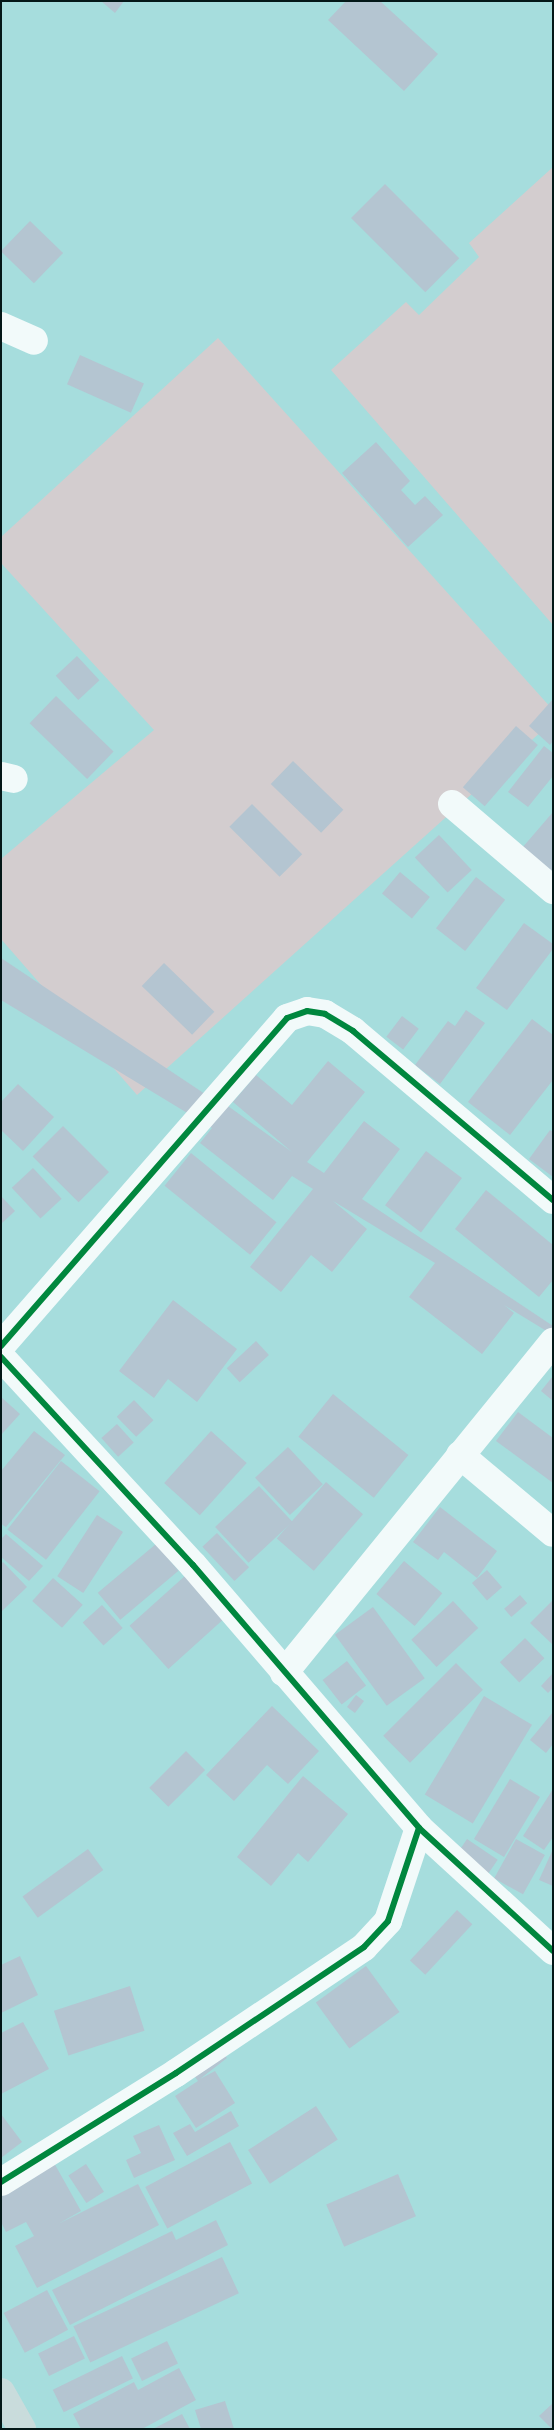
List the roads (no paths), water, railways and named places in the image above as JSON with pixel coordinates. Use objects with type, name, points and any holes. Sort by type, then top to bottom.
[{"type":"main road","points":[[1,2392],[22,2429]]},
{"type":"street","points":[[1,326],[34,341]]},
{"type":"street","points":[[452,804],[553,890]]},
{"type":"street","points":[[1,1346],[288,1018],[308,1011],[325,1014],[353,1031],[553,1200]]},
{"type":"street","points":[[284,1673],[553,1342]]},
{"type":"street","points":[[1,1357],[193,1565],[419,1828],[553,1952]]},
{"type":"street","points":[[460,1455],[553,1533]]},
{"type":"street","points":[[1,2182],[168,2078],[364,1947],[388,1920],[419,1828]]}]
